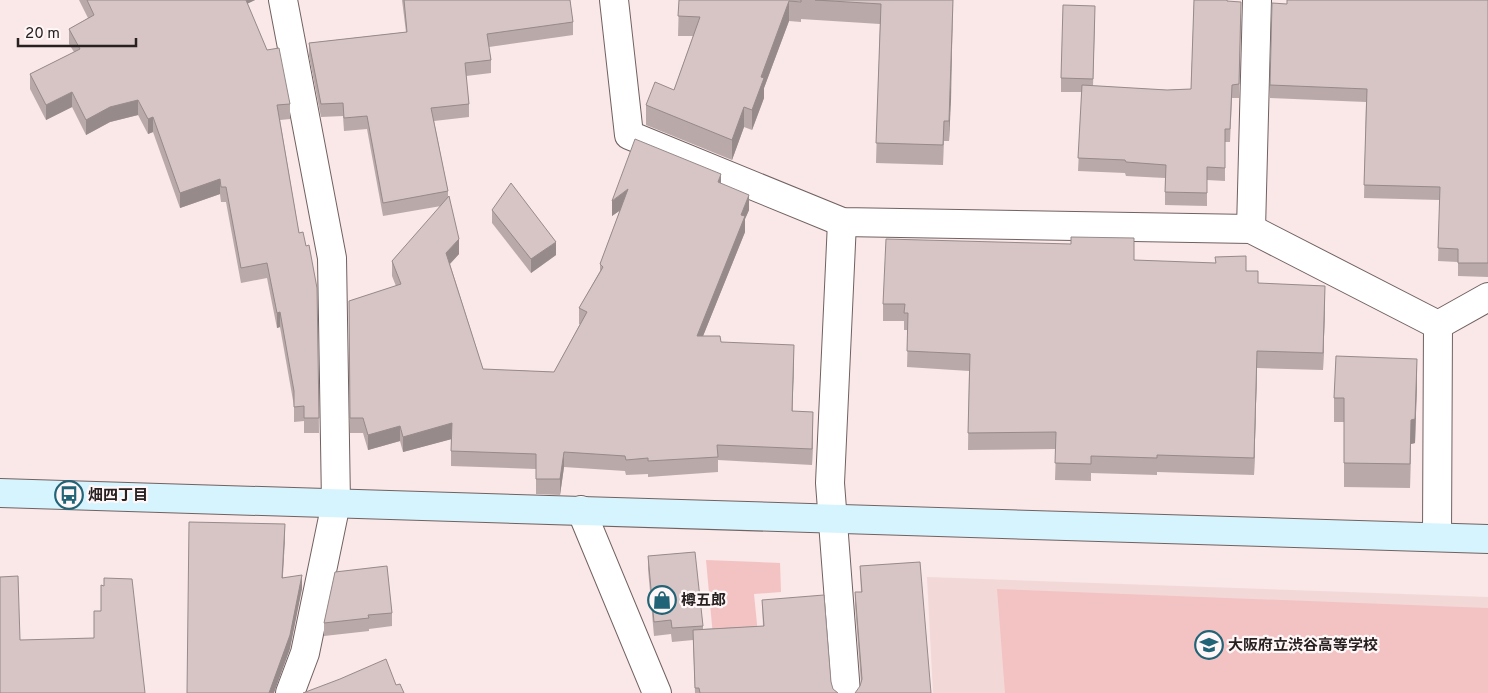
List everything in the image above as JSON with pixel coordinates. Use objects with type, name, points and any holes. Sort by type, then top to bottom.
[{"type":"street","points":[[283,0],[332,258],[336,503],[305,653],[290,693]]},
{"type":"street","points":[[614,0],[628,135],[842,222],[1251,228],[1438,325]]},
{"type":"street","points":[[1251,228],[1256,0]]},
{"type":"street","points":[[842,222],[830,483],[846,693]]},
{"type":"street","points":[[1438,325],[1488,297]]},
{"type":"street","points":[[1437,536],[1438,325]]},
{"type":"street","points":[[0,493],[1488,539]]},
{"type":"street","points":[[581,510],[657,693]]},
{"type":"shaded area","points":[[706,560],[780,563],[781,592],[754,594],[758,634],[713,636]]},
{"type":"shaded area","name":"大阪府立渋谷高等学校","points":[[927,577],[1488,597],[1488,693],[933,693]]},
{"type":"shaded area","name":"大阪府立渋谷高等学校","points":[[997,589],[1488,608],[1488,693],[1005,693]]},
{"type":"building","points":[[87,0],[246,0],[267,50],[279,48],[290,104],[277,105],[299,233],[303,232],[306,246],[309,245],[317,288],[319,418],[304,418],[304,406],[294,407],[294,391],[280,312],[277,313],[267,263],[241,268],[226,187],[221,187],[220,179],[180,193],[153,117],[148,119],[138,100],[110,107],[86,120],[72,92],[46,105],[30,74],[80,49],[69,29],[94,15]]},
{"type":"building","points":[[404,0],[570,0],[573,22],[487,34],[491,60],[465,63],[469,104],[431,108],[448,191],[383,203],[367,116],[344,118],[343,103],[321,104],[309,43],[407,32]]},
{"type":"building","points":[[679,0],[801,0],[801,2],[789,1],[761,77],[764,78],[752,110],[744,107],[732,140],[646,105],[655,82],[674,90],[700,17],[678,16]]},
{"type":"building","points":[[815,0],[953,0],[949,121],[944,121],[943,145],[876,143],[881,4]]},
{"type":"building","points":[[1194,0],[1241,2],[1239,84],[1232,85],[1230,129],[1225,129],[1225,168],[1207,167],[1207,193],[1165,192],[1166,165],[1126,162],[1125,160],[1078,158],[1082,85],[1167,90],[1191,89]]},
{"type":"building","points":[[1287,0],[1488,0],[1488,263],[1458,263],[1458,249],[1438,248],[1440,187],[1364,185],[1367,89],[1270,85],[1272,3],[1287,4]]},
{"type":"building","points":[[1063,5],[1095,6],[1093,79],[1061,78]]},
{"type":"building","points":[[635,139],[721,174],[718,182],[749,195],[741,215],[745,216],[697,336],[720,336],[721,342],[794,345],[792,411],[813,412],[812,449],[717,445],[718,457],[648,461],[648,458],[626,460],[625,456],[564,452],[560,479],[536,479],[536,454],[451,451],[452,423],[403,437],[400,426],[368,435],[363,418],[350,418],[349,301],[401,284],[392,261],[449,196],[459,239],[446,253],[483,369],[554,372],[587,312],[579,308],[603,267],[600,264],[628,189],[612,201]]},
{"type":"building","points":[[511,183],[556,242],[531,259],[492,210]]},
{"type":"building","points":[[1071,237],[1134,238],[1134,260],[1216,263],[1215,257],[1246,256],[1246,271],[1258,271],[1258,283],[1325,286],[1323,353],[1257,351],[1254,458],[1157,455],[1157,458],[1091,456],[1091,464],[1055,463],[1056,432],[968,433],[970,354],[907,351],[908,313],[904,313],[905,304],[883,304],[886,239],[1071,244]]},
{"type":"building","points":[[1336,356],[1417,359],[1415,419],[1411,420],[1410,464],[1344,463],[1344,398],[1334,398]]},
{"type":"building","points":[[189,522],[285,524],[282,578],[302,575],[290,635],[269,693],[187,693]]},
{"type":"building","points":[[695,552],[703,626],[672,628],[671,620],[654,622],[648,556]]},
{"type":"building","points":[[920,562],[931,693],[855,693],[862,679],[855,592],[862,592],[860,566]]},
{"type":"building","points":[[387,566],[392,613],[368,615],[369,618],[324,623],[335,572]]},
{"type":"building","points":[[18,576],[20,640],[94,638],[94,611],[101,611],[101,585],[104,586],[104,578],[132,579],[145,693],[0,693],[0,577]]},
{"type":"building","points":[[824,595],[831,682],[833,689],[838,693],[700,693],[699,688],[695,688],[693,630],[764,626],[762,600]]},
{"type":"building","points":[[386,659],[396,685],[400,684],[404,693],[303,693],[340,679]]},
{"type":"place","name":"畑四丁目","points":[[69,495]]},
{"type":"place","name":"樽五郎","points":[[662,600]]},
{"type":"place","name":"大阪府立渋谷高等学校","points":[[1209,645]]}]
